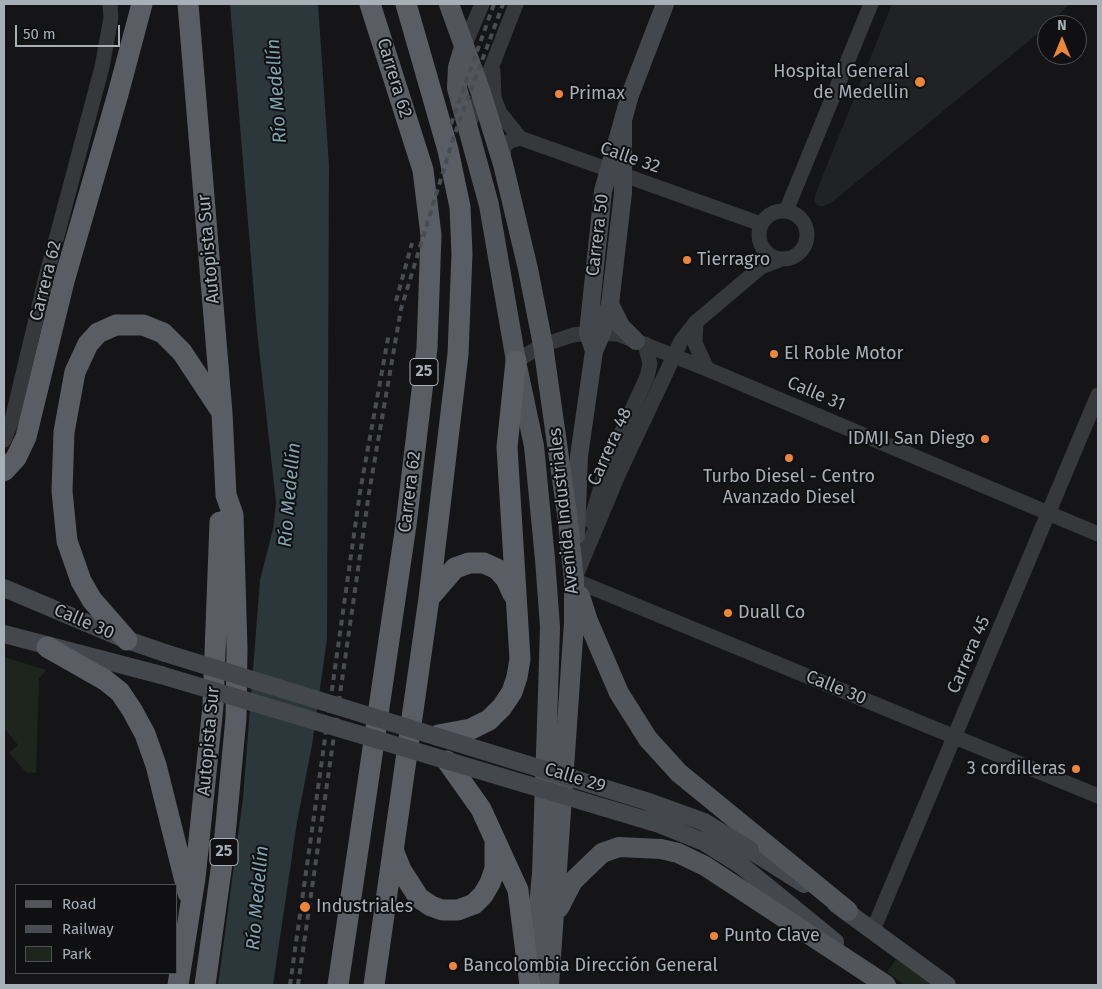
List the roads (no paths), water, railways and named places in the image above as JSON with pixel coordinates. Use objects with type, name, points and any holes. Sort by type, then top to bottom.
[{"type":"highway","points":[[4,471],[16,458],[26,437],[64,281],[142,4]]},
{"type":"highway","name":"Autopista Sur","points":[[188,4],[222,413],[226,496],[233,515],[237,648],[236,718],[223,856],[205,985]]},
{"type":"highway","name":"Carrera 62","points":[[338,985],[372,744],[406,524],[427,348],[431,235],[423,170],[370,4]]},
{"type":"highway","name":"Carrera 62","points":[[374,985],[429,598],[458,354],[462,254],[460,207],[448,150],[406,4]]},
{"type":"highway","points":[[127,640],[92,600],[81,580],[67,541],[62,491],[64,442],[75,372],[88,344],[98,333],[116,325],[143,325],[163,333],[182,352],[222,413]]},
{"type":"highway","points":[[438,735],[471,729],[489,720],[502,707],[512,692],[517,677],[520,659],[514,596],[507,447],[516,362]]},
{"type":"highway","name":"Autopista Sur","points":[[178,985],[191,903],[213,706],[220,514],[226,496]]},
{"type":"highway","points":[[429,598],[455,568],[469,563],[484,563],[497,569],[506,579],[514,596]]},
{"type":"highway","points":[[47,647],[106,680],[120,692],[132,710],[145,734],[156,765],[191,903]]},
{"type":"highway","points":[[450,765],[484,815],[518,890],[530,985]]},
{"type":"highway","points":[[393,850],[401,870],[419,898],[431,906],[442,910],[458,910],[474,904],[483,895],[490,883],[496,856],[494,838]]},
{"type":"main road","points":[[415,4],[424,64]]},
{"type":"main road","name":"Avenida Industriales","points":[[448,4],[481,93],[503,164],[544,345],[568,521],[574,580],[574,623],[549,985]]},
{"type":"main road","name":"Carrera 50","points":[[595,333],[610,304],[616,173],[623,121],[644,56],[665,4]]},
{"type":"main road","name":"Avenida Industriales","points":[[464,47],[458,67],[457,88],[489,205],[516,362],[534,446],[550,627],[542,874],[530,985]]},
{"type":"main road","name":"Carrera 50","points":[[574,580],[579,456],[594,352],[602,191],[616,173]]},
{"type":"main road","points":[[610,304],[621,326],[640,342]]},
{"type":"main road","points":[[574,580],[607,667],[631,714],[648,739],[679,773],[848,911]]},
{"type":"main road","name":"Calle 30","points":[[4,588],[127,640],[164,652]]},
{"type":"main road","name":"Calle 30","points":[[4,634],[47,647],[161,675]]},
{"type":"main road","name":"Calle 29","points":[[164,652],[438,735],[682,813],[704,822],[848,911],[947,985]]},
{"type":"main road","name":"Calle 29","points":[[161,675],[450,765],[659,824],[704,842],[742,866],[886,985]]},
{"type":"main road","points":[[555,919],[573,881],[602,853],[619,847],[661,849],[678,853],[705,866],[886,985]]},
{"type":"street","name":"Carrera 62","points":[[4,440],[12,420],[46,277],[102,67],[111,18],[110,4]]},
{"type":"street","points":[[464,47],[482,4]]},
{"type":"street","points":[[468,127],[516,4]]},
{"type":"street","points":[[786,211],[870,4]]},
{"type":"street","points":[[498,50],[493,66],[494,98],[500,113],[520,138],[510,141],[504,146],[503,164]]},
{"type":"street","name":"Calle 32","points":[[520,138],[761,224]]},
{"type":"street","points":[[760,244],[769,255],[782,259],[798,254],[805,245],[807,234],[803,221],[798,216],[786,211],[771,214],[761,224],[759,231],[761,267]]},
{"type":"street","name":"Carrera 48","points":[[574,580],[618,475],[672,355],[696,322],[761,267],[782,259]]},
{"type":"street","points":[[696,322],[695,343],[707,369]]},
{"type":"street","name":"Calle 31","points":[[516,362],[544,345],[595,333],[618,334],[707,369],[1098,534]]},
{"type":"street","name":"Carrera 48","points":[[574,580],[608,462],[647,377],[650,364],[640,342]]},
{"type":"street","name":"Carrera 45","points":[[873,930],[1098,395]]},
{"type":"street","name":"Calle 30","points":[[574,580],[1098,796]]},
{"type":"water","name":"Río Medellín","points":[[230,4],[318,4],[329,165],[327,639],[312,745],[297,822],[273,985],[218,985],[243,798],[260,580],[273,529],[276,503],[257,331]]},
{"type":"railway","points":[[451,124],[494,4]]},
{"type":"railway","points":[[298,985],[369,493],[401,309],[454,136],[503,4]]},
{"type":"railway","points":[[396,301],[412,243]]},
{"type":"railway","points":[[290,985],[360,492],[389,333]]},
{"type":"place","name":"Hospital General de Medellin","points":[[920,82]]},
{"type":"place","name":"Primax","points":[[559,94]]},
{"type":"place","name":"Tierragro","points":[[687,260]]},
{"type":"place","name":"El Roble Motor","points":[[774,354]]},
{"type":"place","name":"IDMJI San Diego","points":[[985,439]]},
{"type":"place","name":"Turbo Diesel - Centro Avanzado Diesel","points":[[789,458]]},
{"type":"place","name":"Duall Co","points":[[728,613]]},
{"type":"place","name":"3 cordilleras","points":[[1076,769]]},
{"type":"place","name":"Industriales","points":[[305,907]]},
{"type":"place","name":"Punto Clave","points":[[714,936]]},
{"type":"place","name":"Bancolombia Dirección General","points":[[453,966]]}]
